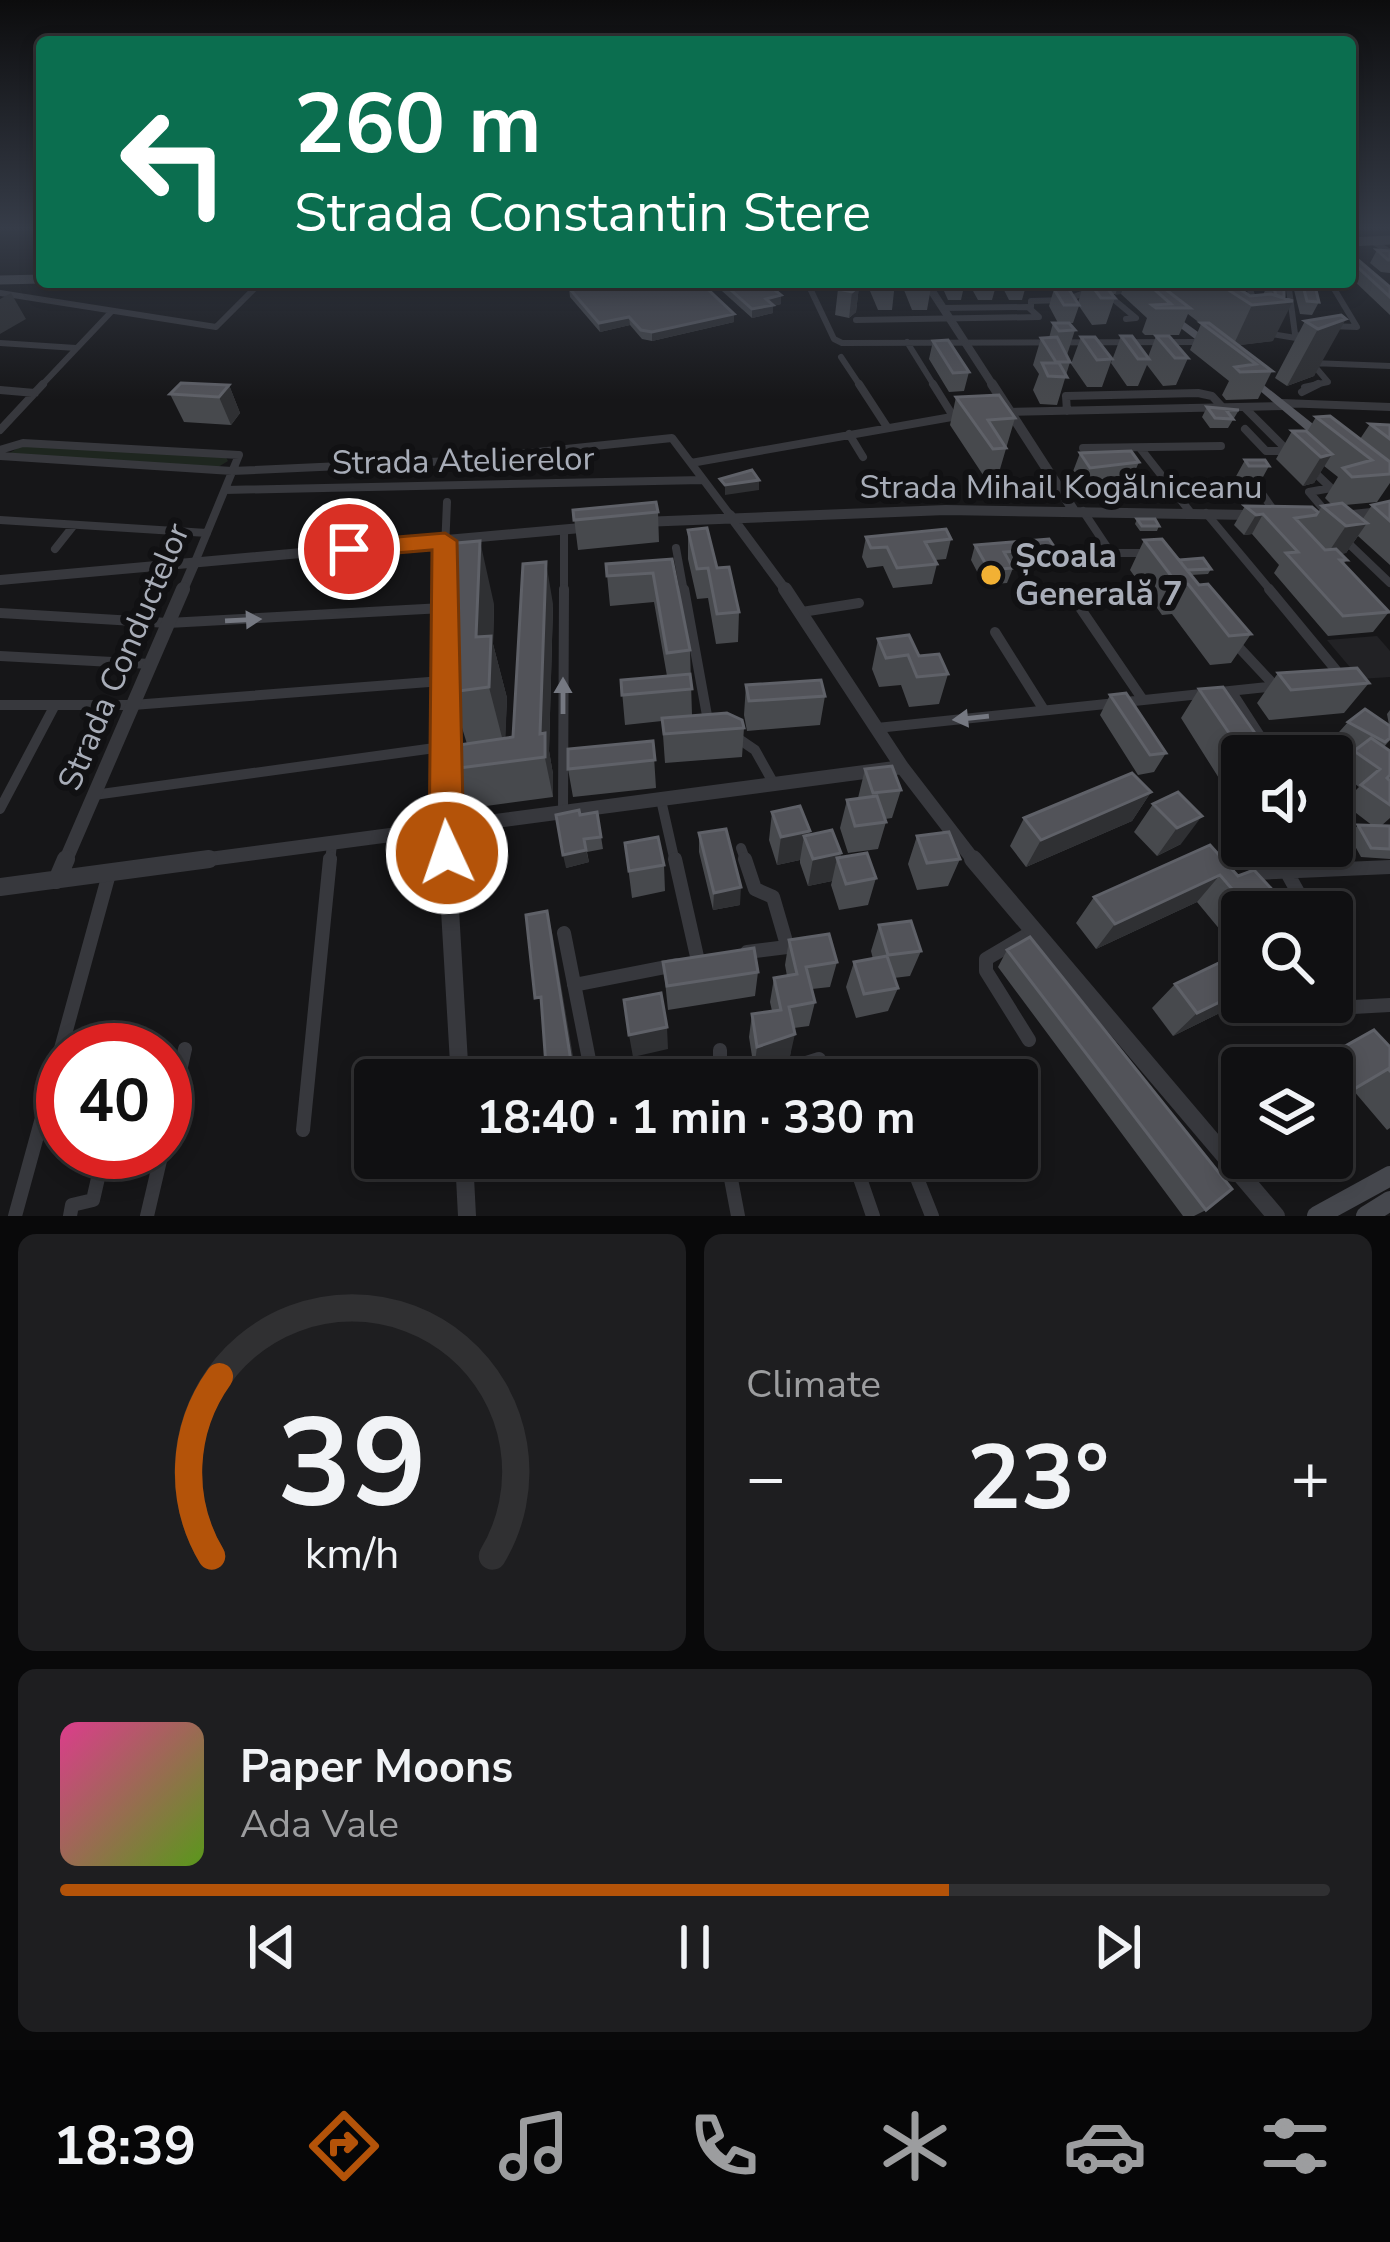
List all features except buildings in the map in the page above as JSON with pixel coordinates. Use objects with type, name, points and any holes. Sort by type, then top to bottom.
[{"type":"main road","points":[[1162,308],[1217,352]]},
{"type":"main road","points":[[1235,365],[1330,444]]},
{"type":"main road","points":[[1317,1216],[1390,1176]]},
{"type":"main road","points":[[1366,1216],[1390,1201]]},
{"type":"street","points":[[0,293],[211,327],[223,324],[256,288]]},
{"type":"street","points":[[810,288],[837,342],[1206,342]]},
{"type":"street","points":[[930,288],[1111,553],[1155,557]]},
{"type":"street","points":[[1240,305],[1228,296],[1251,296],[1249,288]]},
{"type":"street","points":[[1289,288],[1296,335],[1308,340]]},
{"type":"street","points":[[1256,329],[1320,340],[1320,325],[1357,327],[1334,288]]},
{"type":"street","points":[[856,320],[946,313],[1039,317],[1031,308],[1034,300],[1103,291],[1136,318],[1126,319]]},
{"type":"street","points":[[3,424],[112,311]]},
{"type":"street","points":[[1295,321],[1307,323]]},
{"type":"street","points":[[1302,392],[1304,387],[1328,382],[1312,363],[1308,340]]},
{"type":"street","points":[[908,342],[953,416]]},
{"type":"street","points":[[0,343],[76,348]]},
{"type":"street","points":[[841,357],[887,427]]},
{"type":"street","points":[[1312,363],[1390,366]]},
{"type":"street","points":[[0,390],[35,393]]},
{"type":"street","points":[[1066,411],[1066,396],[1157,393],[1206,394],[1224,409]]},
{"type":"street","points":[[691,463],[953,416],[1390,406]]},
{"type":"street","points":[[1245,429],[1265,451],[1289,451],[1246,408]]},
{"type":"street","points":[[849,434],[863,457]]},
{"type":"street","points":[[0,451],[232,471],[451,461],[672,438],[802,612],[902,766],[1032,932],[1277,1211]]},
{"type":"street","name":"Strada Conductelor","points":[[0,451],[22,443],[239,455],[57,880]]},
{"type":"street","points":[[1083,448],[1221,446]]},
{"type":"street","points":[[1140,448],[1191,513]]},
{"type":"street","points":[[448,485],[451,461]]},
{"type":"street","points":[[1306,464],[1330,488],[1309,492],[1321,517],[1390,583]]},
{"type":"street","name":"Strada Atelierelor","points":[[225,490],[703,480]]},
{"type":"street","points":[[1227,481],[1253,482],[1284,516]]},
{"type":"street","points":[[443,626],[447,502]]},
{"type":"street","name":"Strada Mihail Kogălniceanu","points":[[622,524],[730,515],[1078,511],[1284,516]]},
{"type":"street","points":[[1321,517],[1390,511]]},
{"type":"street","points":[[1207,513],[1336,670],[1333,680]]},
{"type":"street","points":[[0,520],[207,533]]},
{"type":"street","points":[[55,549],[74,524]]},
{"type":"street","points":[[0,580],[603,526]]},
{"type":"street","points":[[563,813],[564,529]]},
{"type":"street","points":[[676,548],[708,721],[748,743],[774,784]]},
{"type":"street","points":[[1072,596],[1144,700]]},
{"type":"street","points":[[802,612],[859,603]]},
{"type":"street","points":[[0,613],[168,623],[443,608]]},
{"type":"street","points":[[1216,624],[1275,686]]},
{"type":"street","points":[[995,632],[1043,710]]},
{"type":"street","points":[[442,644],[442,747],[459,1059]]},
{"type":"street","points":[[0,656],[150,664]]},
{"type":"street","points":[[0,705],[133,705],[442,681]]},
{"type":"street","points":[[877,728],[1293,684]]},
{"type":"street","points":[[1231,691],[1259,735]]},
{"type":"street","points":[[0,809],[55,705]]},
{"type":"street","points":[[94,795],[442,747]]},
{"type":"street","points":[[0,887],[902,766]]},
{"type":"street","points":[[661,800],[701,961]]},
{"type":"street","points":[[303,1130],[332,844]]},
{"type":"street","points":[[741,848],[755,889],[772,898],[787,945]]},
{"type":"street","points":[[1353,866],[1390,867]]},
{"type":"street","points":[[1256,873],[1326,867]]},
{"type":"street","points":[[1285,869],[1297,891]]},
{"type":"street","points":[[15,1216],[109,873]]},
{"type":"street","points":[[1029,1040],[986,970],[986,959],[1032,932]]},
{"type":"street","points":[[564,933],[589,1059]]},
{"type":"street","points":[[574,985],[787,945],[809,946]]},
{"type":"street","points":[[1353,1007],[1390,1005]]},
{"type":"street","points":[[720,1050],[720,1059]]},
{"type":"street","points":[[70,1216],[72,1205],[93,1200],[98,1179]]},
{"type":"street","points":[[147,1216],[156,1179]]},
{"type":"street","points":[[465,1179],[467,1216]]},
{"type":"street","points":[[731,1179],[738,1216]]},
{"type":"street","points":[[860,1179],[873,1216]]},
{"type":"street","points":[[917,1179],[932,1216]]},
{"type":"shaded area","points":[[21,446],[226,457],[228,461],[215,469],[8,454]]},
{"type":"shaded area","points":[[1377,636],[1390,651],[1390,677],[1360,679],[1327,640]]},
{"type":"place","name":"Școala Generală 7","points":[[991,575]]},
{"type":"route","points":[[349,549],[445,541],[442,714],[447,853]]}]
